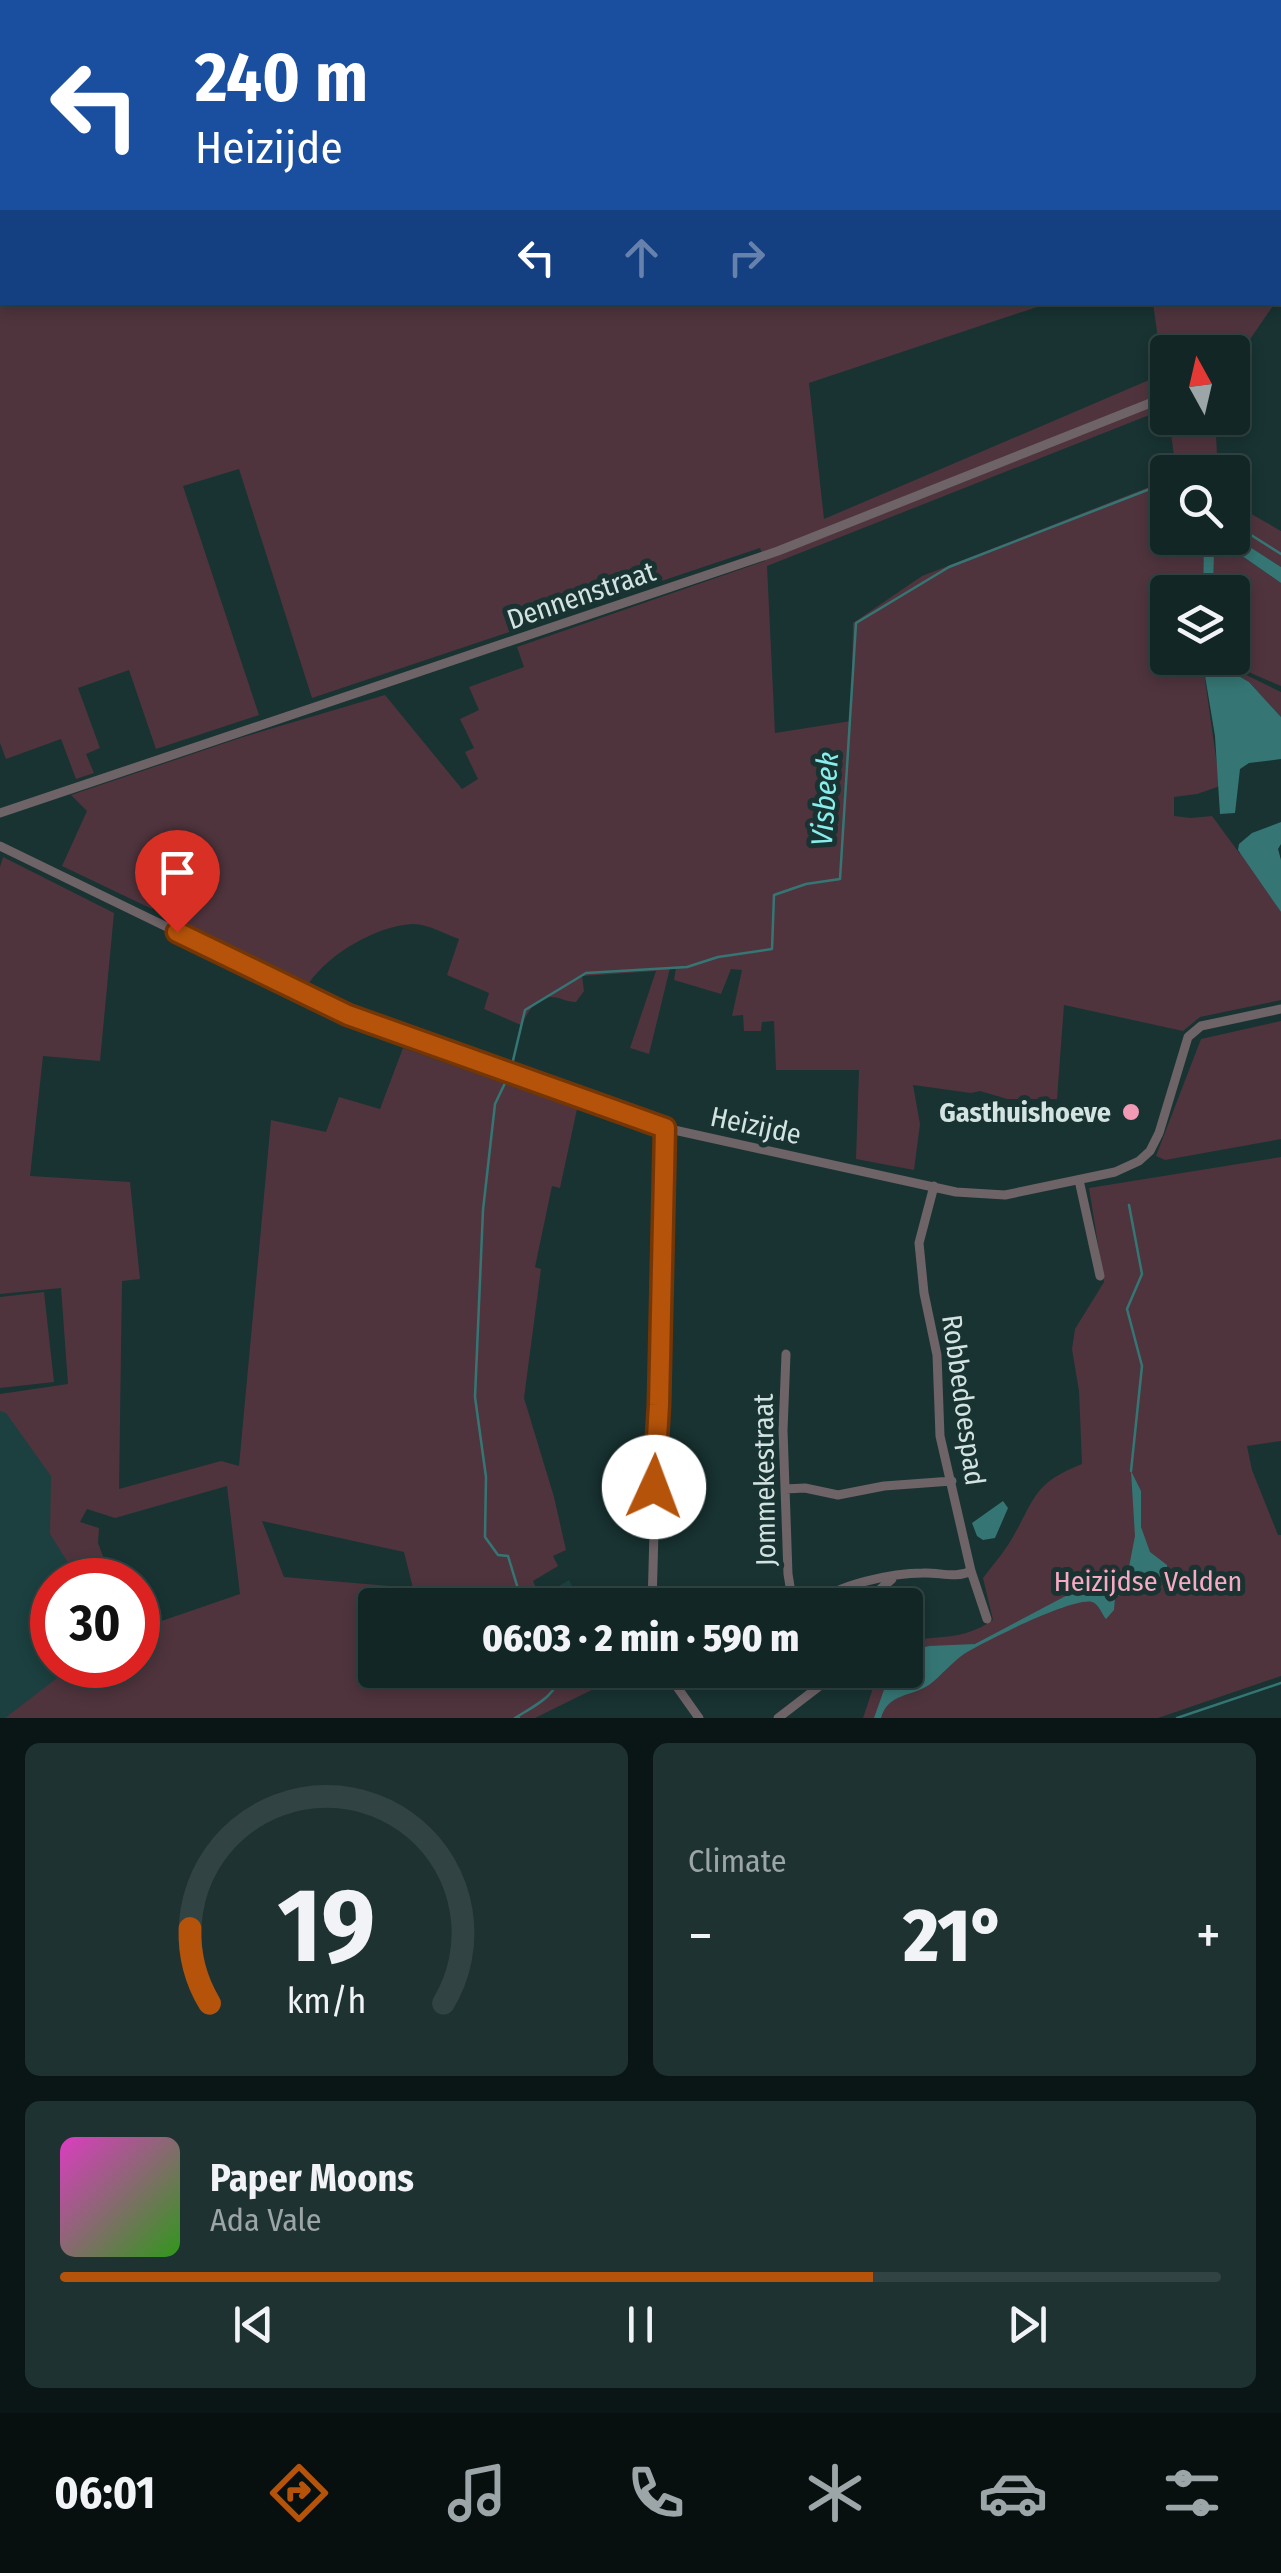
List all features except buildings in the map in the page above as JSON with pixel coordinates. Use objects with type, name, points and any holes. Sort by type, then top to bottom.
[{"type":"street","name":"Dennenstraat","points":[[0,813],[778,551],[1150,403]]},
{"type":"street","name":"Heizijde","points":[[0,846],[348,1015],[665,1128],[982,1196],[1079,1180],[1139,1162],[1150,1150],[1173,1092],[1188,1037],[1201,1026],[1281,1008]]},
{"type":"street","points":[[652,1588],[665,1128]]},
{"type":"street","points":[[1079,1180],[1100,1276]]},
{"type":"street","name":"Robbedoespad","points":[[934,1186],[919,1243],[937,1355],[940,1436],[971,1571],[987,1619]]},
{"type":"street","name":"Jommekestraat","points":[[786,1354],[783,1430],[792,1588]]},
{"type":"street","points":[[785,1489],[805,1488],[838,1495],[884,1486],[952,1481]]},
{"type":"street","points":[[847,1588],[898,1575],[964,1575],[971,1571]]},
{"type":"street","points":[[882,1588],[898,1575]]},
{"type":"street","points":[[678,1688],[699,1718]]},
{"type":"street","points":[[778,1718],[817,1688]]},
{"type":"shaded area","points":[[1250,547],[1281,567],[1281,583],[1241,555],[1250,555]]},
{"type":"shaded area","points":[[1204,555],[1214,555],[1213,575],[1203,575]]},
{"type":"shaded area","points":[[1205,675],[1237,675],[1249,682],[1281,717],[1281,759],[1249,763],[1240,769],[1235,813],[1220,814],[1215,736]]},
{"type":"shaded area","points":[[1281,822],[1281,912],[1238,850],[1239,844],[1252,833]]},
{"type":"shaded area","points":[[0,1394],[87,1509],[79,1522],[80,1558],[30,1558],[30,1688],[91,1688],[93,1718],[0,1718]]},
{"type":"shaded area","points":[[1131,1471],[1141,1491],[1141,1527],[1150,1552],[1167,1565],[1167,1574],[1156,1579],[1140,1574],[1133,1586],[1115,1598],[1114,1610],[1106,1619],[1094,1603],[1082,1602],[1008,1631],[964,1654],[929,1685],[922,1689],[895,1700],[881,1718],[874,1718],[885,1688],[923,1688],[923,1648],[975,1644],[1077,1590],[1107,1582],[1129,1567],[1135,1536]]},
{"type":"shaded area","points":[[1003,1501],[1008,1508],[995,1538],[983,1540],[972,1523]]},
{"type":"shaded area","points":[[569,1580],[573,1588],[555,1588]]},
{"type":"green space","points":[[0,305],[1043,305],[809,383],[824,519],[1150,380],[1150,415],[767,566],[775,733],[851,721],[853,623],[922,576],[1150,487],[1150,555],[1204,555],[1203,575],[1150,575],[1150,675],[1204,675],[1220,786],[1174,797],[1174,816],[1212,816],[1281,912],[1281,1000],[1200,1017],[1183,1031],[1064,1005],[1057,1099],[1007,1099],[980,1091],[913,1085],[920,1124],[914,1170],[856,1159],[859,1070],[776,1070],[774,1021],[762,1022],[761,1031],[744,1031],[743,1015],[732,1016],[742,970],[731,969],[721,994],[674,980],[676,968],[670,968],[649,1054],[630,1048],[656,971],[582,976],[584,991],[576,1002],[554,997],[541,999],[521,1025],[484,1009],[489,993],[447,975],[459,939],[429,927],[398,926],[354,943],[328,962],[309,983],[159,912],[210,879],[200,854],[179,864],[186,883],[152,909],[62,866],[87,811],[71,795],[240,738],[385,695],[462,789],[478,779],[465,752],[474,748],[460,719],[479,710],[469,687],[524,667],[517,647],[765,561],[760,548],[312,698],[239,469],[183,486],[259,715],[156,749],[129,670],[78,688],[100,748],[86,754],[94,773],[76,779],[61,739],[6,759],[0,743]]},
{"type":"green space","points":[[1153,305],[1274,305],[1250,339],[1250,335],[1158,335]]},
{"type":"green space","points":[[1171,435],[1216,435],[1217,455],[1174,455]]},
{"type":"green space","points":[[1250,513],[1281,531],[1281,567],[1250,547]]},
{"type":"green space","points":[[1214,555],[1241,555],[1281,583],[1281,686],[1250,673],[1250,575],[1213,575]]},
{"type":"green space","points":[[1237,675],[1246,675],[1281,692],[1281,717],[1249,682]]},
{"type":"green space","points":[[3,857],[114,913],[100,1061],[43,1056],[30,1176],[130,1182],[140,1279],[122,1281],[119,1489],[221,1461],[239,1466],[271,1120],[326,1132],[339,1097],[380,1109],[403,1048],[577,1109],[560,1188],[552,1186],[535,1267],[541,1269],[524,1398],[566,1550],[553,1556],[558,1566],[533,1581],[536,1588],[413,1588],[358,1588],[358,1688],[596,1688],[535,1718],[5,1718],[44,1688],[160,1688],[160,1621],[240,1594],[227,1486],[115,1518],[87,1509],[80,1522],[99,1528],[98,1543],[104,1558],[65,1558],[50,1534],[51,1476],[6,1413],[0,1411],[0,1394],[68,1384],[61,1288],[0,1294]],"holes":[[[262,1521],[404,1552],[413,1588],[284,1577]]]},
{"type":"green space","points":[[1281,1021],[1281,1139],[1165,1160],[1156,1156],[1201,1039]]},
{"type":"green space","name":"Heizijdse Velden","points":[[1281,1157],[1281,1441],[1247,1446],[1252,1470],[1281,1535],[1281,1676],[1158,1718],[863,1718],[873,1688],[923,1688],[923,1640],[960,1635],[993,1620],[983,1578],[1043,1487],[1082,1464],[1079,1391],[1072,1349],[1075,1329],[1104,1282],[1089,1188]]},
{"type":"green space","points":[[44,1292],[54,1382],[0,1388],[0,1297]]},
{"type":"waterway","name":"Visbeek","points":[[511,1069],[525,1010],[586,973],[687,967],[718,957],[772,949],[774,895],[806,884],[840,879],[856,623],[949,567],[1150,489]]},
{"type":"waterway","name":"Visbeek","points":[[1250,534],[1281,554]]},
{"type":"waterway","name":"Visbeek","points":[[506,1081],[495,1104],[483,1210],[475,1397],[486,1477],[485,1537],[498,1555],[508,1556],[518,1588]]},
{"type":"waterway","points":[[1129,1205],[1142,1274],[1127,1309],[1142,1366],[1131,1471]]},
{"type":"waterway","points":[[1177,1718],[1281,1683]]},
{"type":"waterway","name":"Visbeek","points":[[515,1718],[555,1688]]},
{"type":"place","name":"Gasthuishoeve","points":[[1131,1112]]},
{"type":"route","points":[[177,932],[348,1015],[665,1128],[654,1487]]}]
